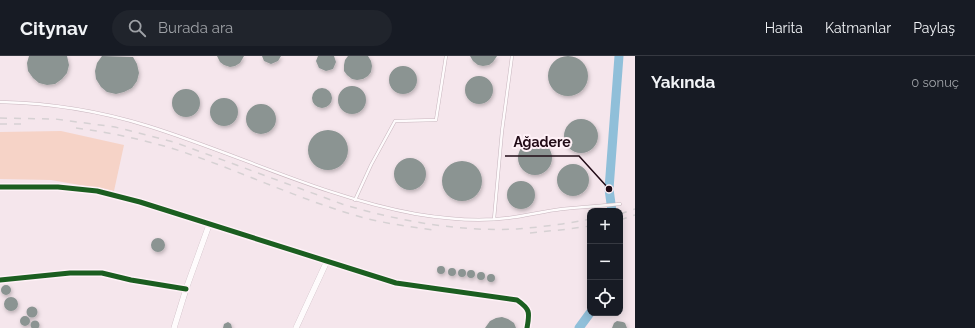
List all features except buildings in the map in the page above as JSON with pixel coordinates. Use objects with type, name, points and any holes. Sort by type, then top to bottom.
[{"type":"street","points":[[0,187],[58,187],[97,191],[140,202],[396,283],[517,300],[526,307],[529,315],[527,328]]},
{"type":"street","points":[[174,328],[209,224]]},
{"type":"street","points":[[296,328],[327,261]]},
{"type":"street","points":[[0,280],[70,273],[102,273],[131,280],[186,289]]},
{"type":"lane","points":[[355,200],[395,121],[436,120],[446,56]]},
{"type":"lane","points":[[494,219],[502,131],[512,56]]},
{"type":"lane","points":[[0,102],[47,104],[76,108],[147,125],[355,200],[390,209],[432,216],[462,219],[494,219],[562,209],[620,204]]},
{"type":"shaded area","points":[[61,131],[124,145],[114,191],[51,180],[0,179],[0,132]]},
{"type":"waterway","points":[[612,208],[609,189],[619,56]]},
{"type":"waterway","points":[[579,328],[588,316]]},
{"type":"railway","points":[[0,118],[55,119],[115,127],[174,142],[342,204],[385,216],[429,224],[473,229],[517,229],[587,220]]},
{"type":"railway","points":[[0,124],[24,124]]},
{"type":"railway","points":[[76,128],[124,136],[171,148],[196,156],[343,212],[393,224],[434,230]]},
{"type":"railway","points":[[623,213],[635,209]]},
{"type":"railway","points":[[623,219],[635,215]]},
{"type":"railway","points":[[530,233],[587,226]]},
{"type":"cycle path","points":[[0,187],[58,187],[97,191],[140,202],[396,283],[517,300],[528,311],[529,318],[527,328]]},
{"type":"cycle path","points":[[0,280],[70,273],[102,273],[131,280],[186,289]]},
{"type":"place","name":"Ağadere","points":[[609,189]]}]
